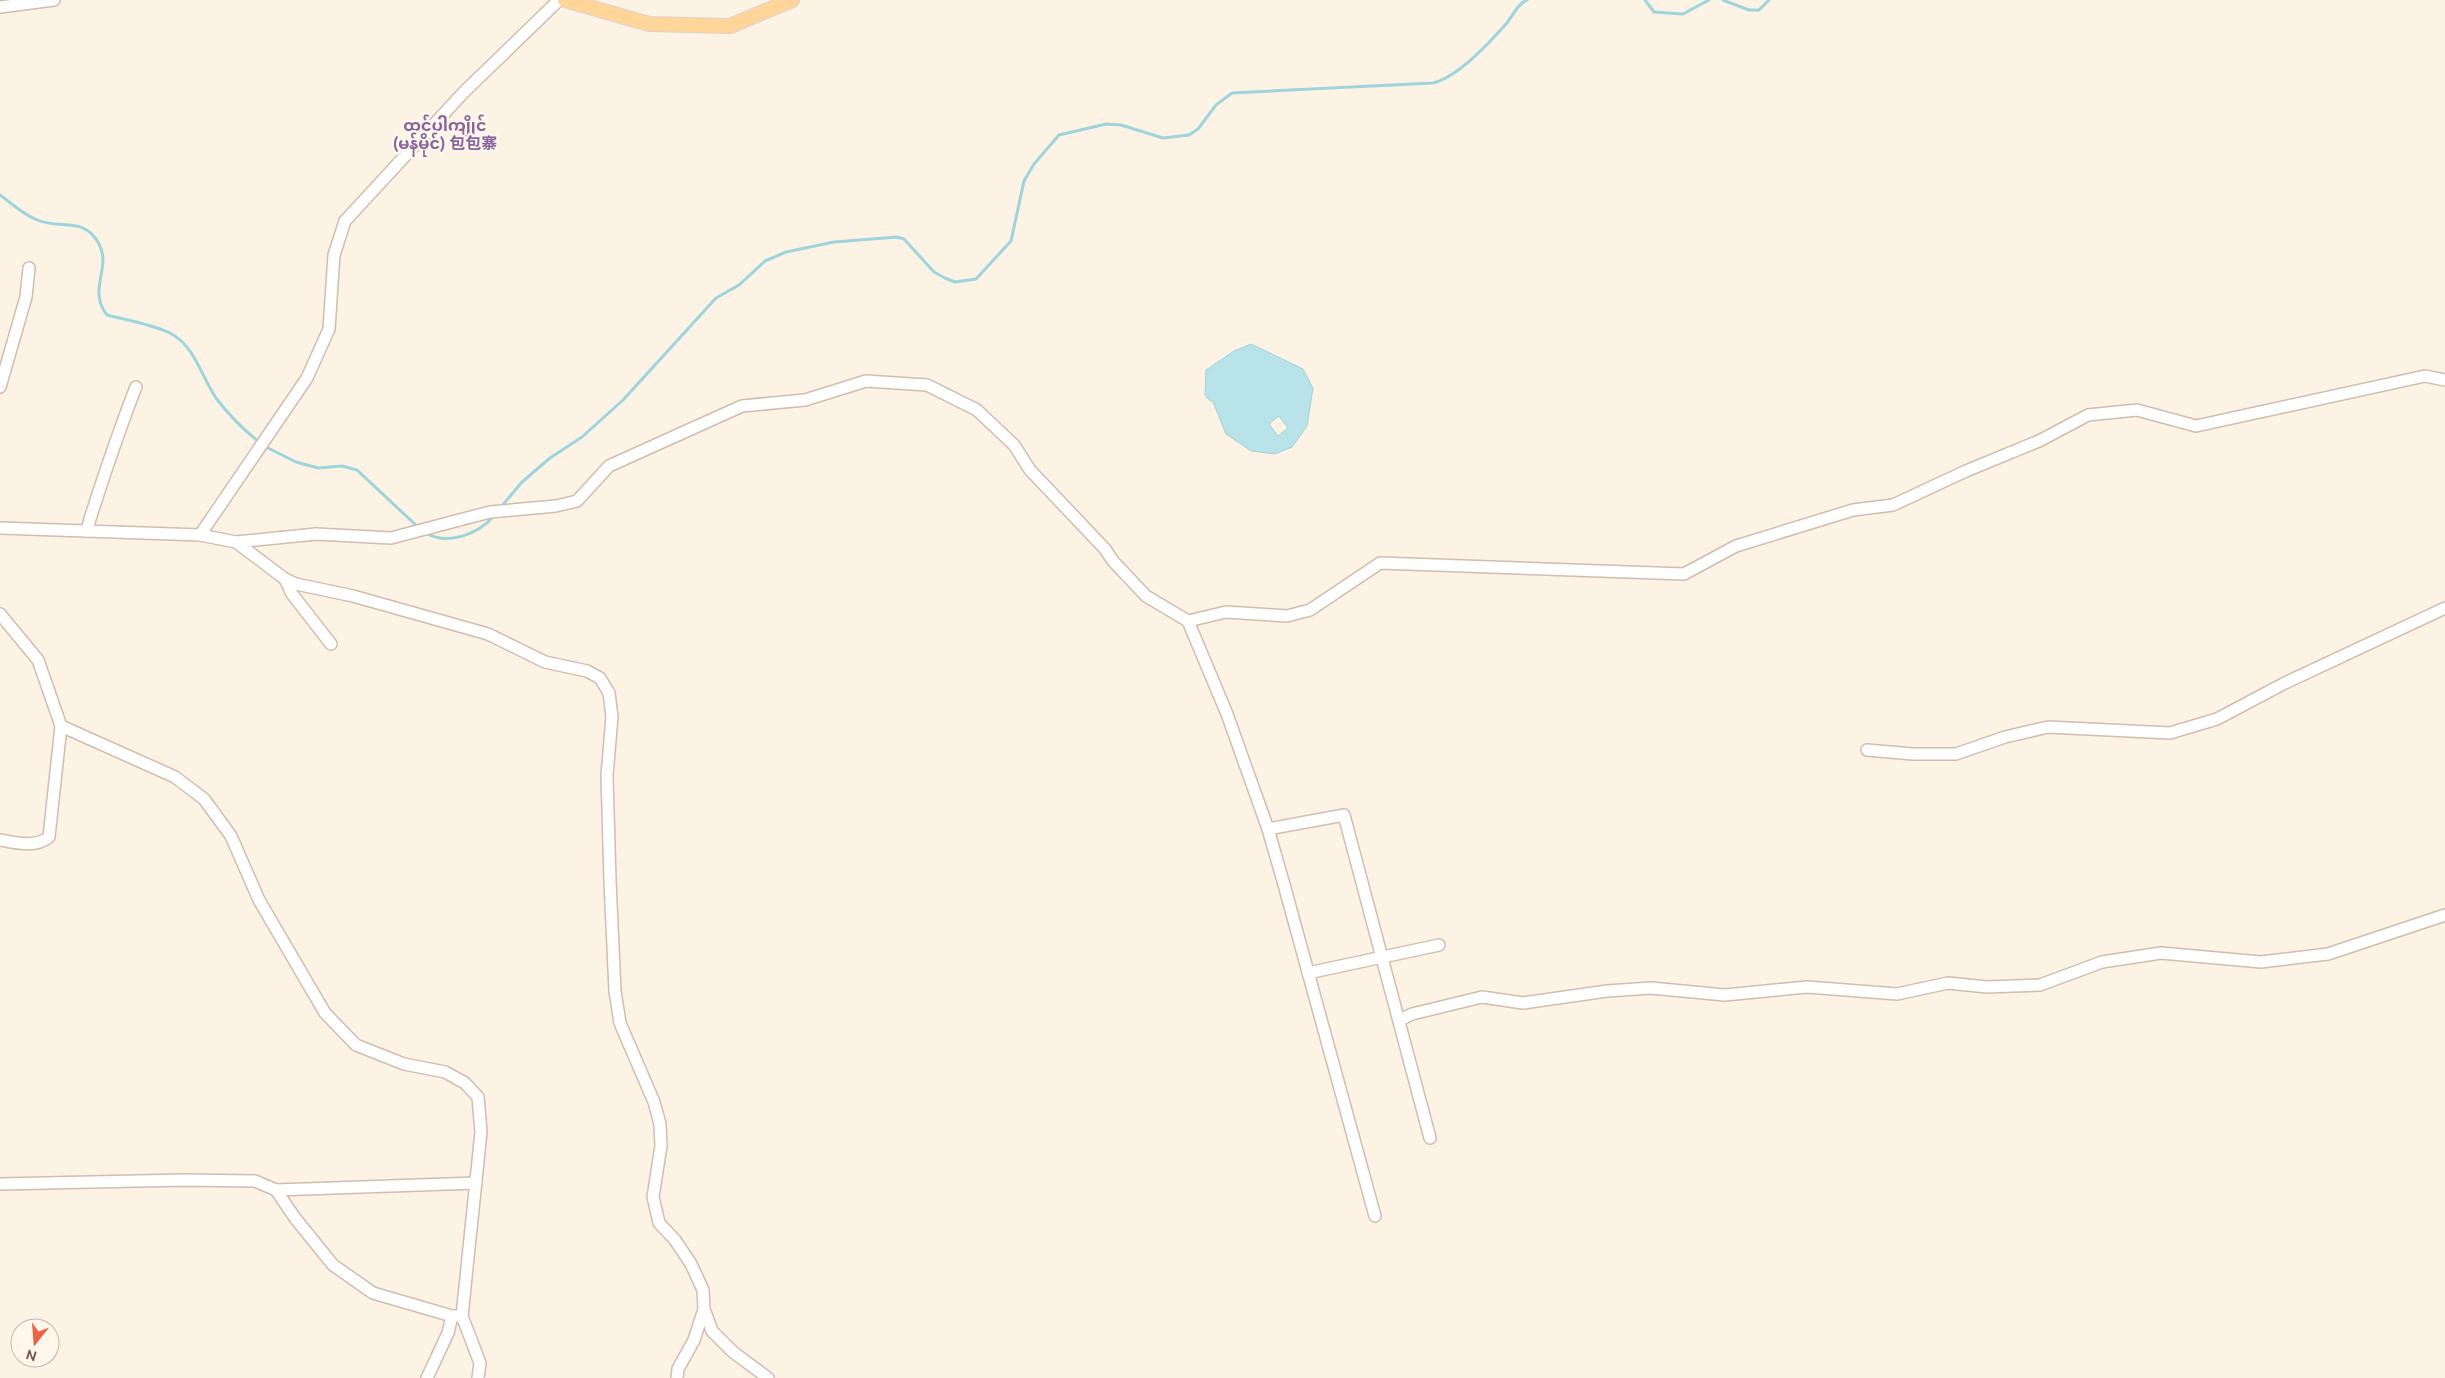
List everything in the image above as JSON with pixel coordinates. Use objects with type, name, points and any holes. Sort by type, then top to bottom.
[{"type":"main road","points":[[565,0],[649,24],[730,26],[792,0]]},
{"type":"street","points":[[0,7],[54,0]]},
{"type":"street","points":[[200,535],[307,378],[329,329],[334,255],[345,222],[463,93],[559,0]]},
{"type":"street","points":[[0,387],[26,297],[29,268]]},
{"type":"street","points":[[1188,621],[1226,612],[1287,616],[1310,610],[1380,563],[1684,574],[1736,546],[1844,512],[1893,505],[1966,470],[2039,440],[2088,416],[2137,410],[2196,426],[2425,376],[2445,380]]},
{"type":"street","points":[[0,528],[200,535],[236,542],[316,534],[391,538],[495,512],[540,509],[577,501],[609,466],[742,406],[805,400],[866,381],[926,385],[977,410],[1014,445],[1030,470],[1106,549],[1113,561],[1146,596],[1188,621],[1227,714],[1268,829],[1375,1216]]},
{"type":"street","points":[[87,531],[90,511],[96,503],[112,451],[136,387]]},
{"type":"street","points":[[236,542],[285,579],[296,584],[353,596],[488,634],[545,662],[587,671],[600,678],[605,685],[609,693],[612,717],[607,775],[615,991],[620,1023],[654,1102],[660,1124],[661,1146],[652,1196],[659,1223],[675,1240],[691,1264],[703,1290],[704,1309],[712,1331],[733,1352],[768,1378]]},
{"type":"street","points":[[285,579],[292,594],[332,644]]},
{"type":"street","points":[[1867,750],[1913,754],[1956,754],[2004,737],[2048,727],[2170,732],[2217,719],[2285,683],[2445,608]]},
{"type":"street","points":[[0,614],[38,660],[61,726],[48,837],[42,843],[23,844],[0,840]]},
{"type":"street","points":[[61,726],[175,777],[204,799],[231,836],[259,900],[325,1013],[356,1045],[404,1064],[444,1072],[466,1083],[478,1097],[481,1132],[476,1183],[457,1316],[427,1378]]},
{"type":"street","points":[[1268,829],[1344,815],[1430,1138]]},
{"type":"street","points":[[1400,1020],[1412,1014],[1482,996],[1523,1003],[1607,991],[1651,988],[1725,995],[1807,987],[1897,994],[1948,983],[1987,987],[2040,985],[2102,962],[2161,953],[2261,962],[2328,954],[2445,915]]},
{"type":"street","points":[[1308,973],[1439,946]]},
{"type":"street","points":[[0,1184],[184,1180],[255,1181],[276,1190],[476,1183]]},
{"type":"street","points":[[276,1190],[295,1218],[334,1265],[373,1293],[457,1316],[480,1364],[478,1378]]},
{"type":"street","points":[[677,1378],[678,1369],[694,1340],[704,1309]]},
{"type":"water","points":[[1251,344],[1303,369],[1313,388],[1307,426],[1292,447],[1275,454],[1251,451],[1226,434],[1213,402],[1205,395],[1206,370],[1234,351]],"holes":[[[1279,416],[1288,428],[1278,436],[1269,424]]]},
{"type":"waterway","points":[[501,507],[522,482],[550,458],[582,437],[623,400],[716,298],[739,285],[765,261],[786,252],[834,242],[897,237],[904,239],[934,272],[945,278],[955,282],[976,279],[1011,241],[1024,181],[1034,164],[1059,135],[1106,124],[1121,125],[1163,138],[1189,135],[1198,129],[1216,105],[1232,93],[1433,83],[1443,80],[1463,67],[1506,24],[1520,4],[1527,0]]},
{"type":"waterway","points":[[1645,0],[1654,12],[1683,14],[1709,0]]},
{"type":"waterway","points":[[1723,0],[1749,10],[1759,10],[1769,0]]},
{"type":"waterway","points":[[0,195],[35,219],[53,224],[78,227],[93,235],[102,253],[103,261],[99,297],[101,306],[107,315],[155,327],[179,339],[192,353],[216,398],[236,422],[259,442]]},
{"type":"waterway","points":[[264,446],[296,462],[318,468],[342,466],[357,470],[419,528]]},
{"type":"waterway","points":[[426,533],[444,538],[462,536],[480,528],[494,516]]},
{"type":"district","name":"ထင်ပါကျိုင် (မန်မိုင်) 包包寨","points":[[445,134]]}]
